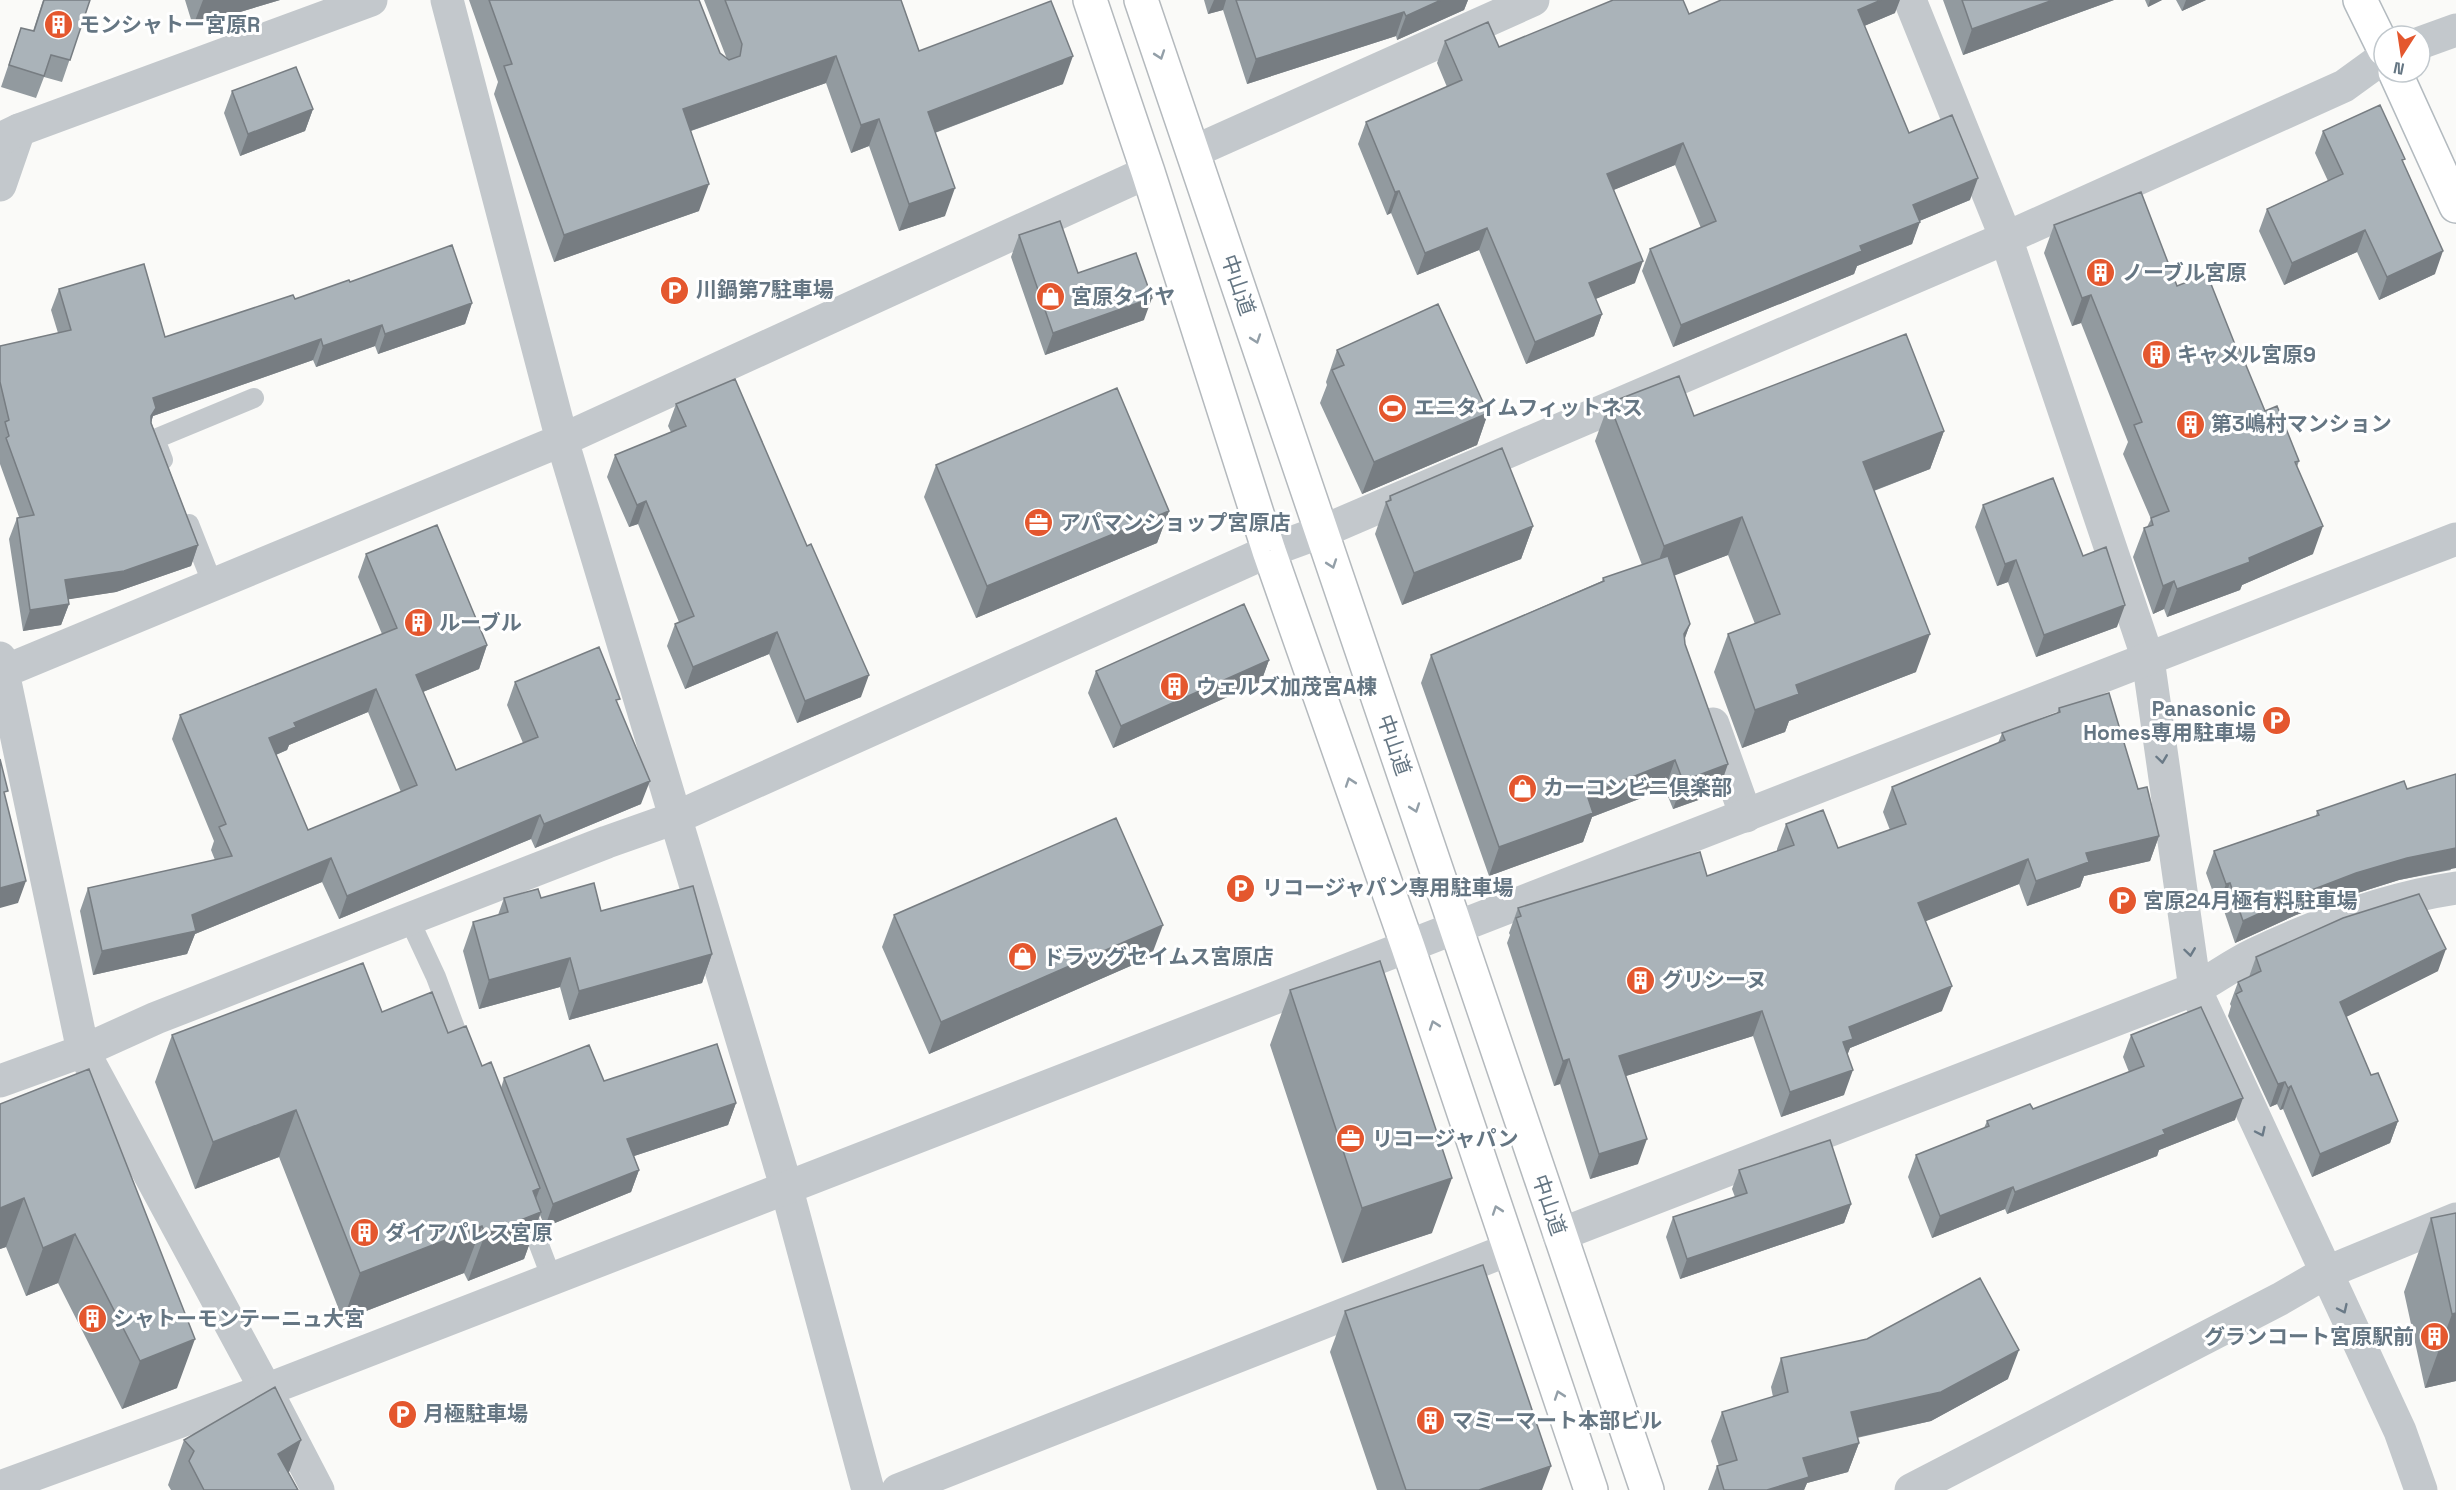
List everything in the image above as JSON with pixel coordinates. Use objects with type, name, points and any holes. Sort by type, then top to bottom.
[{"type":"main road","points":[[1090,0],[1148,172],[1269,551],[1408,947],[1591,1490]]},
{"type":"main road","name":"中山道","points":[[1141,0],[1647,1490]]},
{"type":"main road","points":[[2360,0],[2372,24]]},
{"type":"main road","points":[[2400,84],[2456,206]]},
{"type":"street","points":[[0,185],[9,134],[371,0]]},
{"type":"street","points":[[447,0],[562,440],[786,1186],[868,1490]]},
{"type":"street","points":[[1192,152],[1533,0]]},
{"type":"street","points":[[1910,0],[2006,238],[2148,659],[2195,989],[2400,1431],[2421,1490]]},
{"type":"street","points":[[2432,39],[2456,30]]},
{"type":"street","points":[[0,1081],[83,1051],[156,1018],[607,842],[675,819],[1269,551],[1322,532],[2006,238],[2344,86],[2372,66]]},
{"type":"street","points":[[318,1490],[267,1390],[83,1051],[1,668],[213,585],[562,440],[1148,172]]},
{"type":"street","points":[[0,1487],[267,1390],[786,1186],[1408,947],[2456,539]]},
{"type":"street","points":[[1703,698],[1746,816]]},
{"type":"street","points":[[1559,1235],[2195,989],[2253,954],[2336,920],[2419,893],[2456,888]]},
{"type":"street","points":[[1911,1490],[2280,1299],[2325,1273],[2456,1220]]},
{"type":"street","points":[[898,1490],[1510,1249]]},
{"type":"lane","points":[[172,481],[155,439],[254,398]]},
{"type":"lane","points":[[180,502],[213,585]]},
{"type":"lane","points":[[409,919],[436,977],[474,1078]]},
{"type":"lane","points":[[517,1190],[552,1279]]},
{"type":"building","name":"モンシャトー宮原R","points":[[44,0],[90,0],[70,60],[51,55],[44,76],[9,65],[21,28],[34,31]]},
{"type":"building","points":[[489,0],[699,0],[720,53],[729,60],[740,56],[742,44],[725,0],[901,0],[919,51],[1051,1],[1073,56],[928,112],[955,188],[909,204],[879,119],[861,125],[836,56],[683,109],[709,184],[564,235],[504,66],[512,64]]},
{"type":"building","points":[[1236,0],[1441,0],[1406,16],[1404,12],[1256,59]]},
{"type":"building","points":[[1613,0],[1683,0],[1689,14],[1721,0],[1881,0],[1858,10],[1909,133],[1952,115],[1978,178],[1913,205],[1920,222],[1860,246],[1862,251],[1681,325],[1650,249],[1716,221],[1683,143],[1607,174],[1643,261],[1589,283],[1602,314],[1535,342],[1487,228],[1425,253],[1399,191],[1395,192],[1366,122],[1462,80],[1445,41],[1488,22],[1499,47]]},
{"type":"building","points":[[1962,0],[2053,0],[1972,29]]},
{"type":"building","points":[[296,67],[313,109],[248,134],[232,91]]},
{"type":"building","points":[[2380,105],[2443,251],[2387,277],[2365,230],[2292,263],[2267,209],[2343,174],[2323,131]]},
{"type":"building","points":[[2141,192],[2177,286],[2207,274],[2265,411],[2277,406],[2299,461],[2295,462],[2323,526],[2249,558],[2250,562],[2177,589],[2174,581],[2163,586],[2144,528],[2153,525],[2151,518],[2169,511],[2134,425],[2142,422],[2091,295],[2082,298],[2054,225]]},
{"type":"building","points":[[1060,221],[1078,273],[1136,253],[1152,298],[1053,333],[1019,235]]},
{"type":"building","points":[[452,245],[472,303],[385,334],[382,325],[323,346],[321,339],[153,398],[156,408],[151,416],[151,423],[198,545],[124,571],[65,580],[69,604],[30,610],[17,518],[34,515],[6,438],[9,436],[5,422],[9,420],[0,382],[0,346],[71,330],[59,289],[144,264],[165,337],[293,295],[295,299],[349,280],[350,282]]},
{"type":"building","points":[[1438,304],[1488,413],[1374,462],[1332,370],[1344,365],[1337,350]]},
{"type":"building","points":[[1906,334],[1944,431],[1863,462],[1930,634],[1796,685],[1799,694],[1755,710],[1728,634],[1780,614],[1742,517],[1664,546],[1609,403],[1679,376],[1694,416]]},
{"type":"building","points":[[735,379],[807,546],[811,544],[869,675],[805,701],[777,632],[693,667],[675,624],[694,616],[646,501],[637,505],[615,455],[686,426],[676,404]]},
{"type":"building","points":[[1117,388],[1169,511],[987,586],[936,465]]},
{"type":"building","points":[[1502,448],[1533,526],[1414,573],[1386,502],[1391,500],[1390,496]]},
{"type":"building","points":[[2053,478],[2083,556],[2106,547],[2125,605],[2044,635],[2016,560],[2005,564],[1983,505]]},
{"type":"building","points":[[437,525],[487,645],[416,675],[456,770],[538,737],[515,682],[599,647],[620,699],[616,700],[650,781],[544,824],[540,815],[347,896],[331,858],[192,915],[196,931],[102,951],[88,888],[232,856],[219,827],[226,824],[180,715],[397,628],[366,554]],"holes":[[[376,689],[417,785],[308,830],[269,738],[296,727],[294,723]]]},
{"type":"building","points":[[1668,556],[1690,624],[1684,634],[1685,644],[1728,764],[1683,781],[1675,760],[1587,795],[1593,813],[1499,847],[1431,655],[1604,581],[1603,578]]},
{"type":"building","name":"ウェルズ加茂宮A棟","points":[[1244,604],[1269,660],[1121,726],[1096,671]]},
{"type":"building","points":[[2109,693],[2138,789],[2147,787],[2159,836],[2086,853],[2089,862],[2036,881],[2028,859],[1918,903],[1952,986],[1849,1027],[1853,1039],[1843,1042],[1853,1070],[1790,1092],[1762,1011],[1619,1056],[1647,1139],[1599,1154],[1569,1059],[1563,1061],[1516,918],[1521,916],[1518,908],[1700,852],[1707,876],[1794,845],[1786,824],[1823,810],[1838,848],[1906,824],[1892,787],[2005,740],[2002,733],[2060,712],[2059,708]]},
{"type":"building","points":[[0,759],[8,791],[4,792],[26,881],[0,888]]},
{"type":"building","points":[[2456,774],[2456,848],[2407,858],[2356,873],[2304,893],[2243,921],[2230,883],[2226,884],[2214,851],[2319,815],[2317,811],[2404,781],[2407,789]]},
{"type":"building","points":[[1116,818],[1163,925],[941,1022],[894,915]]},
{"type":"building","points":[[594,883],[601,911],[693,886],[712,954],[579,991],[570,958],[489,980],[473,922],[508,912],[504,898],[538,889],[541,898]]},
{"type":"building","points":[[2419,894],[2446,949],[2340,1002],[2371,1075],[2378,1073],[2398,1121],[2320,1154],[2291,1086],[2288,1088],[2285,1082],[2278,1084],[2236,994],[2242,991],[2238,982],[2261,971],[2256,957],[2343,918]]},
{"type":"building","points":[[1380,961],[1452,1178],[1362,1208],[1290,990]]},
{"type":"building","points":[[363,963],[382,1012],[432,992],[448,1033],[466,1026],[482,1066],[491,1062],[540,1188],[533,1191],[541,1212],[485,1234],[482,1226],[360,1273],[296,1110],[213,1142],[172,1035]]},
{"type":"building","points":[[2201,1007],[2243,1098],[2163,1130],[2165,1134],[2015,1192],[2013,1187],[1940,1216],[1916,1155],[1989,1126],[1987,1121],[2030,1104],[2033,1109],[2144,1066],[2131,1035]]},
{"type":"building","points":[[717,1044],[736,1103],[627,1139],[639,1170],[553,1204],[504,1078],[589,1045],[604,1081]]},
{"type":"building","points":[[89,1069],[195,1339],[140,1361],[75,1234],[43,1248],[24,1198],[0,1208],[0,1104]]},
{"type":"building","points":[[1830,1140],[1851,1204],[1687,1259],[1673,1217],[1747,1193],[1739,1170]]},
{"type":"building","points":[[2456,1213],[2456,1313],[2452,1314],[2431,1218]]},
{"type":"building","name":"マミーマート本部ビル","points":[[1483,1265],[1551,1466],[1479,1490],[1406,1490],[1345,1311]]},
{"type":"building","points":[[1980,1278],[2019,1350],[1941,1392],[1851,1412],[1859,1443],[1803,1458],[1809,1477],[1767,1490],[1724,1490],[1717,1466],[1737,1460],[1722,1412],[1788,1392],[1781,1358],[1867,1339]]},
{"type":"building","points":[[275,1387],[301,1440],[278,1454],[298,1490],[204,1490],[189,1461],[194,1451],[184,1440]]},
{"type":"place","name":"モンシャトー宮原R","points":[[58,25]]},
{"type":"place","name":"ノーブル宮原","points":[[2101,273]]},
{"type":"place","name":"川鍋第7駐車場","points":[[675,290]]},
{"type":"place","name":"宮原タイヤ","points":[[1050,297]]},
{"type":"place","name":"キャメル宮原9","points":[[2156,355]]},
{"type":"place","name":"エニタイムフィットネス","points":[[1393,408]]},
{"type":"place","name":"第3嶋村マンション","points":[[2190,424]]},
{"type":"place","name":"アパマンショップ宮原店","points":[[1039,523]]},
{"type":"place","name":"ルーブル","points":[[418,623]]},
{"type":"place","name":"ウェルズ加茂宮A棟","points":[[1175,687]]},
{"type":"place","name":"Panasonic Homes専用駐車場","points":[[2277,721]]},
{"type":"place","name":"カーコンビニ倶楽部","points":[[1522,788]]},
{"type":"place","name":"リコージャパン専用駐車場","points":[[1241,888]]},
{"type":"place","name":"宮原24月極有料駐車場","points":[[2122,901]]},
{"type":"place","name":"ドラッグセイムス宮原店","points":[[1022,957]]},
{"type":"place","name":"グリシーヌ","points":[[1641,980]]},
{"type":"place","name":"リコージャパン","points":[[1351,1139]]},
{"type":"place","name":"ダイアパレス宮原","points":[[364,1233]]},
{"type":"place","name":"シャトーモンテーニュ大宮","points":[[92,1319]]},
{"type":"place","name":"グランコート宮原駅前","points":[[2435,1337]]},
{"type":"place","name":"月極駐車場","points":[[402,1414]]},
{"type":"place","name":"マミーマート本部ビル","points":[[1431,1421]]}]
